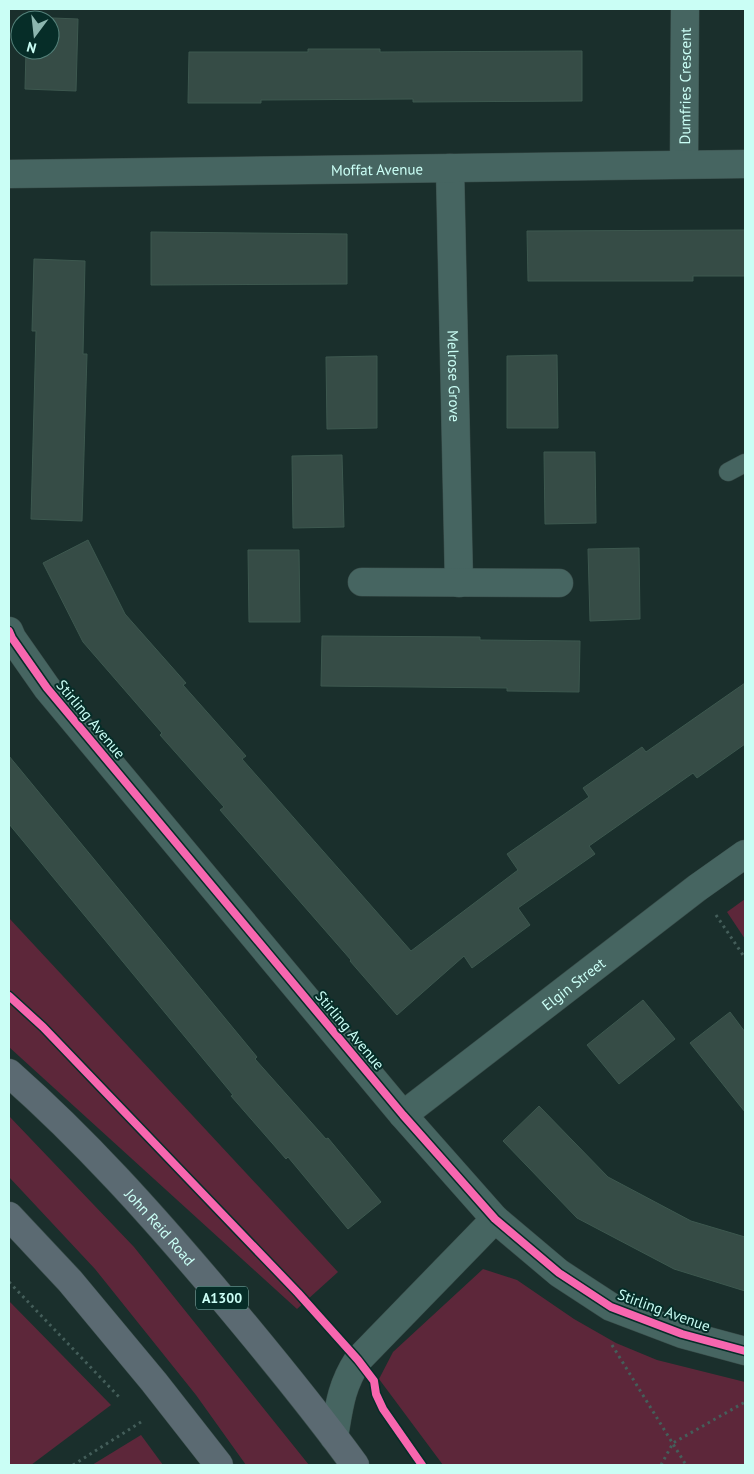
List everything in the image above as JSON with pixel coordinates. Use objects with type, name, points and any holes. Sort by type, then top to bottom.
[{"type":"highway","name":"John Reid Road","points":[[9,1073],[80,1139],[155,1218],[253,1334],[355,1465]]},
{"type":"highway","points":[[9,1216],[70,1281],[154,1382],[219,1465]]},
{"type":"street","name":"Dumfries Crescent","points":[[684,9],[684,164]]},
{"type":"street","name":"Moffat Avenue","points":[[9,174],[745,164]]},
{"type":"street","name":"Melrose Grove","points":[[450,168],[459,583]]},
{"type":"street","points":[[362,582],[558,583]]},
{"type":"street","name":"Stirling Avenue","points":[[9,631],[47,688],[403,1115],[495,1219],[559,1273],[611,1307],[682,1334],[745,1352]]},
{"type":"street","name":"Elgin Street","points":[[403,1115],[745,854]]},
{"type":"street","points":[[334,1437],[340,1398],[348,1376],[358,1360],[495,1219]]},
{"type":"lane","points":[[728,472],[745,463]]},
{"type":"path","points":[[698,888],[745,958]]},
{"type":"path","points":[[9,1282],[122,1401]]},
{"type":"path","points":[[611,1307],[598,1323],[686,1465]]},
{"type":"path","points":[[661,1465],[673,1443],[745,1402]]},
{"type":"path","points":[[73,1465],[142,1422],[135,1415]]},
{"type":"shaded area","points":[[745,899],[745,939],[727,912]]},
{"type":"shaded area","points":[[9,918],[338,1272],[297,1309],[9,1047]]},
{"type":"shaded area","points":[[9,1116],[134,1247],[309,1465],[246,1465],[196,1395],[95,1269],[9,1177]]},
{"type":"shaded area","points":[[483,1269],[517,1280],[574,1319],[616,1343],[657,1360],[745,1382],[745,1465],[443,1465],[379,1379],[393,1352]]},
{"type":"shaded area","points":[[9,1301],[111,1405],[31,1465],[9,1465]]},
{"type":"shaded area","points":[[141,1435],[163,1465],[92,1465]]},
{"type":"building","points":[[60,18],[78,19],[76,91],[25,89],[26,60],[60,60]]},
{"type":"building","points":[[308,49],[380,49],[380,52],[582,51],[582,101],[413,102],[413,99],[261,100],[261,103],[188,103],[189,52],[308,52]]},
{"type":"building","points":[[745,230],[745,276],[693,276],[693,281],[528,281],[527,231]]},
{"type":"building","points":[[151,232],[347,234],[347,284],[151,285]]},
{"type":"building","points":[[34,259],[85,261],[83,354],[87,354],[82,521],[31,519],[36,331],[32,331]]},
{"type":"building","points":[[557,355],[558,428],[507,428],[507,356]]},
{"type":"building","points":[[377,356],[377,428],[327,429],[326,357]]},
{"type":"building","points":[[544,452],[595,452],[596,523],[545,524]]},
{"type":"building","points":[[342,455],[344,527],[293,528],[292,456]]},
{"type":"building","points":[[88,540],[125,614],[186,683],[183,685],[246,756],[242,759],[411,951],[518,870],[507,854],[589,797],[583,788],[642,747],[646,752],[745,683],[745,744],[697,778],[693,773],[589,846],[595,854],[518,908],[530,925],[472,968],[464,956],[397,1015],[220,810],[224,807],[160,735],[162,733],[83,642],[43,563]]},
{"type":"building","points":[[639,548],[640,619],[590,621],[588,549]]},
{"type":"building","points":[[248,550],[299,550],[300,622],[249,622]]},
{"type":"building","points":[[322,636],[480,637],[480,640],[580,641],[579,692],[507,691],[507,688],[321,686]]},
{"type":"building","points":[[9,756],[257,1057],[255,1059],[326,1139],[328,1138],[381,1202],[348,1229],[288,1157],[286,1159],[231,1096],[233,1095],[9,824]]},
{"type":"building","points":[[643,1000],[675,1039],[619,1084],[587,1045]]},
{"type":"building","points":[[730,1012],[745,1032],[745,1112],[690,1043]]},
{"type":"building","points":[[539,1106],[608,1177],[691,1221],[745,1237],[745,1291],[674,1269],[577,1218],[503,1141]]},
{"type":"cycle path","points":[[9,631],[47,688],[403,1115],[495,1219],[559,1273],[611,1307],[682,1334],[745,1351]]},
{"type":"cycle path","points":[[9,996],[43,1027],[298,1293],[358,1360],[374,1381],[376,1394],[383,1409],[422,1465]]}]
